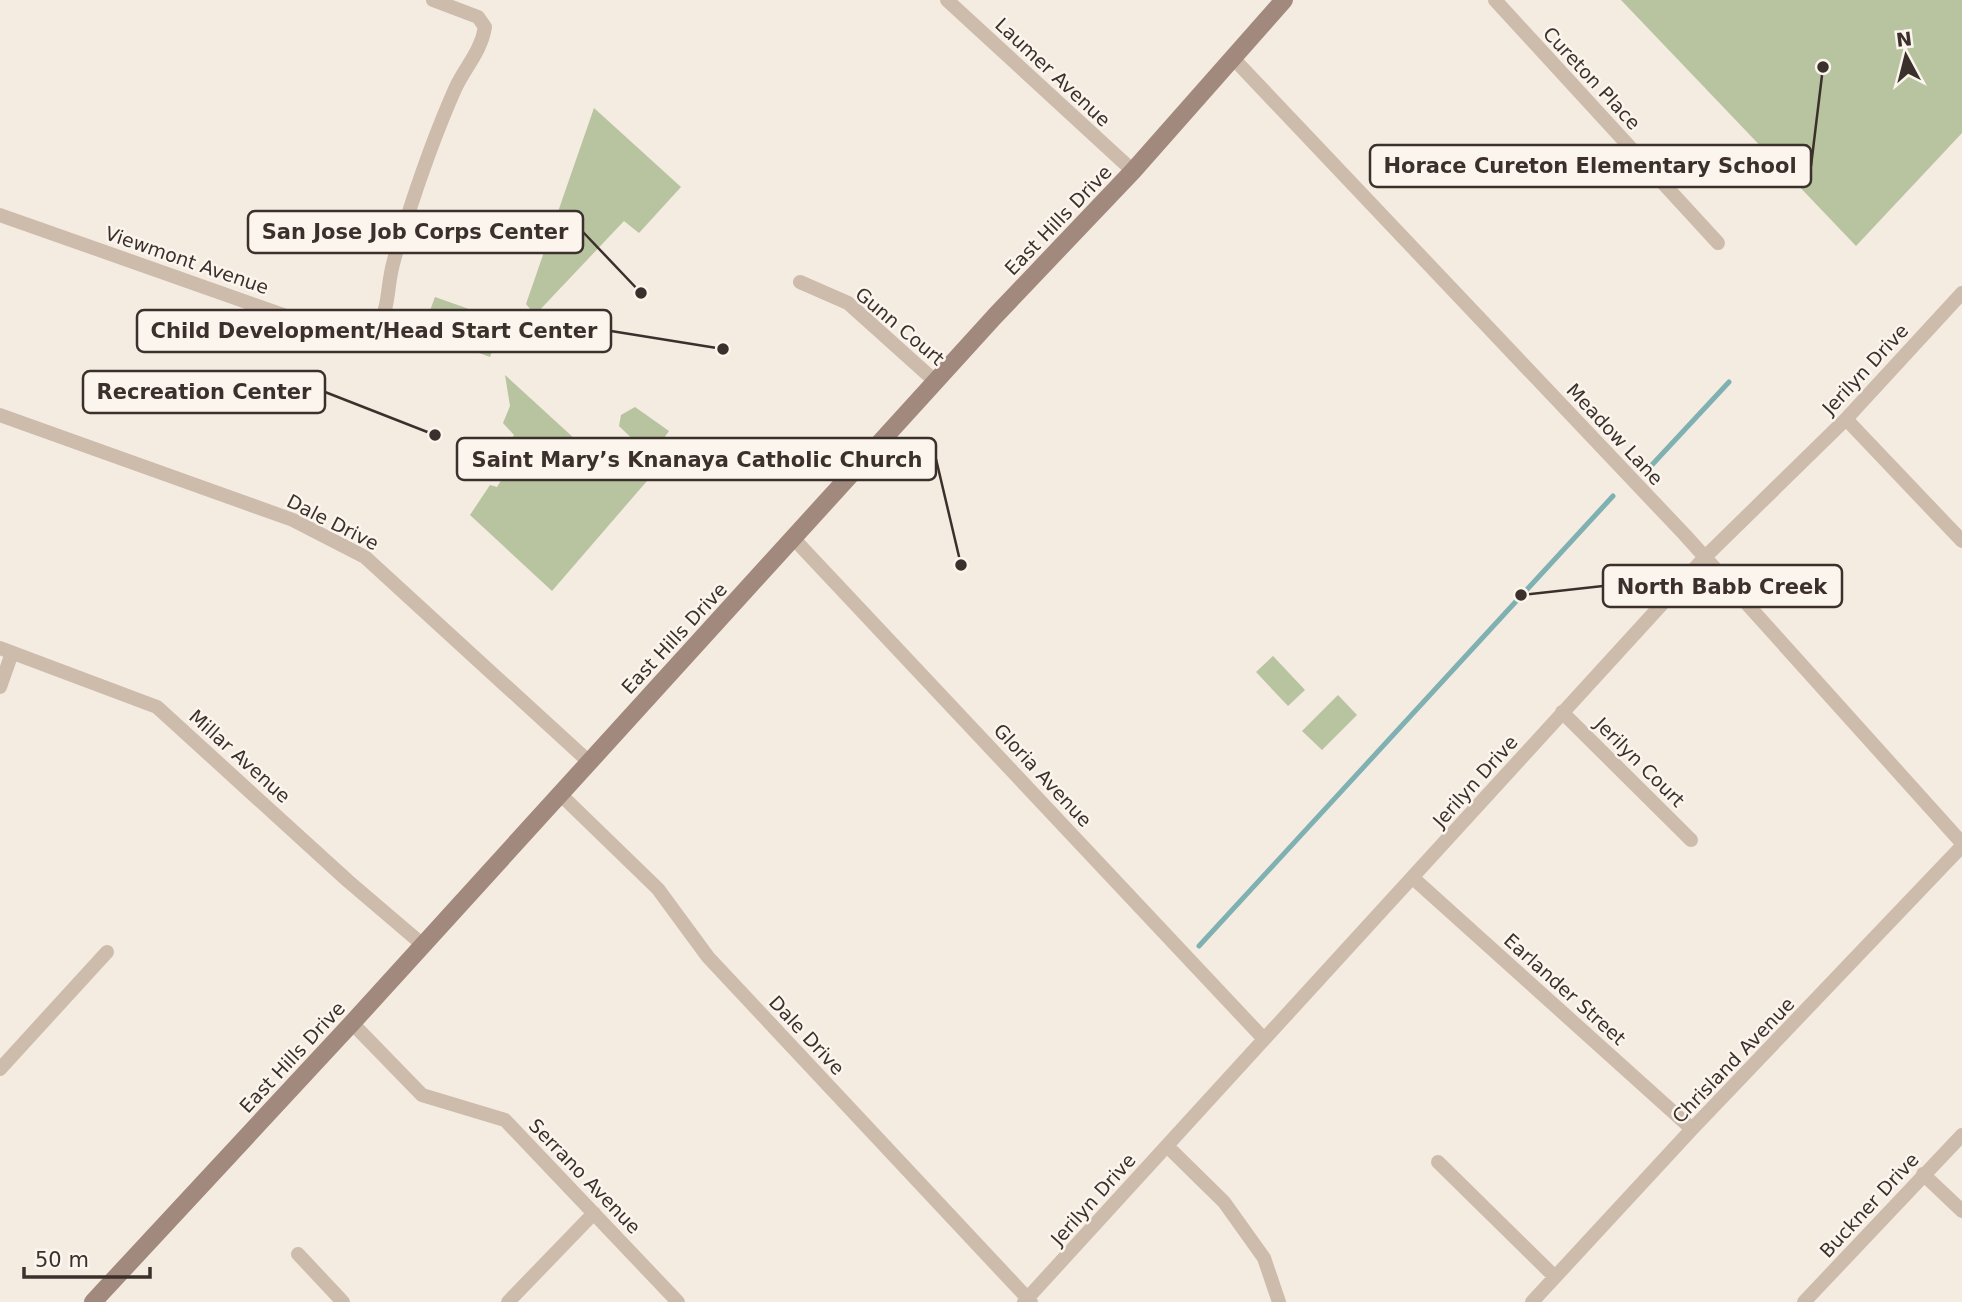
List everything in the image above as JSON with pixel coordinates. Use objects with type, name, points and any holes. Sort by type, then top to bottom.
[{"type":"street","name":"Viewmont Avenue","points":[[0,215],[343,336],[362,338],[378,326],[390,300],[391,274],[415,195],[456,86],[482,45],[485,27],[478,17],[433,0]]},
{"type":"street","name":"Laumer Avenue","points":[[947,0],[1133,171]]},
{"type":"street","name":"East Hills Drive","points":[[93,1302],[352,1023],[936,382],[1133,171],[1284,0]]},
{"type":"street","name":"Cureton Place","points":[[1494,0],[1718,243]]},
{"type":"street","name":"Meadow Lane","points":[[1232,57],[1705,557],[1962,844]]},
{"type":"street","name":"Gunn Court","points":[[800,282],[848,303],[936,382]]},
{"type":"street","name":"Jerilyn Drive","points":[[1028,1301],[1263,1038],[1413,878],[1705,557],[1846,419],[1962,293]]},
{"type":"street","name":"Dale Drive","points":[[0,415],[293,520],[365,556],[589,761]]},
{"type":"street","points":[[1846,419],[1962,541]]},
{"type":"street","name":"Gloria Avenue","points":[[794,539],[1263,1038]]},
{"type":"street","points":[[0,687],[6,650]]},
{"type":"street","name":"Millar Avenue","points":[[6,650],[157,707],[348,881],[423,945]]},
{"type":"street","name":"Jerilyn Court","points":[[1562,712],[1691,840]]},
{"type":"street","name":"Dale Drive","points":[[559,793],[658,890],[708,957],[1028,1301]]},
{"type":"street","name":"Chrisland Avenue","points":[[1532,1302],[1962,844]]},
{"type":"street","name":"Earlander Street","points":[[1413,878],[1692,1129]]},
{"type":"street","points":[[0,1069],[107,952]]},
{"type":"street","name":"Serrano Avenue","points":[[352,1023],[422,1095],[505,1120],[678,1302]]},
{"type":"street","name":"Buckner Drive","points":[[1804,1302],[1962,1135]]},
{"type":"street","points":[[1167,1146],[1224,1202],[1264,1258],[1279,1302]]},
{"type":"street","points":[[1438,1162],[1555,1277]]},
{"type":"street","points":[[1923,1174],[1962,1211]]},
{"type":"street","points":[[508,1302],[594,1213]]},
{"type":"street","points":[[298,1254],[342,1302]]},
{"type":"green space","points":[[1621,0],[1962,0],[1962,133],[1856,246]]},
{"type":"green space","points":[[594,108],[681,187],[639,233],[624,221],[535,315],[526,304]]},
{"type":"green space","points":[[435,297],[503,321],[490,357],[422,332]]},
{"type":"green space","points":[[505,375],[599,461],[619,441],[653,474],[552,591],[470,515],[490,485],[497,487],[514,459],[506,450],[514,435],[503,423],[510,406]]},
{"type":"green space","points":[[635,407],[669,431],[654,452],[647,453],[619,426],[621,415]]},
{"type":"green space","points":[[1273,656],[1305,690],[1288,706],[1256,672]]},
{"type":"green space","points":[[1338,695],[1357,715],[1322,750],[1302,731]]},
{"type":"waterway","points":[[1650,467],[1729,382]]},
{"type":"waterway","points":[[1199,946],[1613,496]]},
{"type":"place","name":"Horace Cureton Elementary School","points":[[1823,67]]},
{"type":"place","name":"San Jose Job Corps Center","points":[[641,293]]},
{"type":"place","name":"Child Development/Head Start Center","points":[[723,349]]},
{"type":"place","name":"Recreation Center","points":[[435,435]]},
{"type":"place","name":"Saint Mary’s Knanaya Catholic Church","points":[[961,565]]},
{"type":"place","name":"North Babb Creek","points":[[1521,595]]}]
